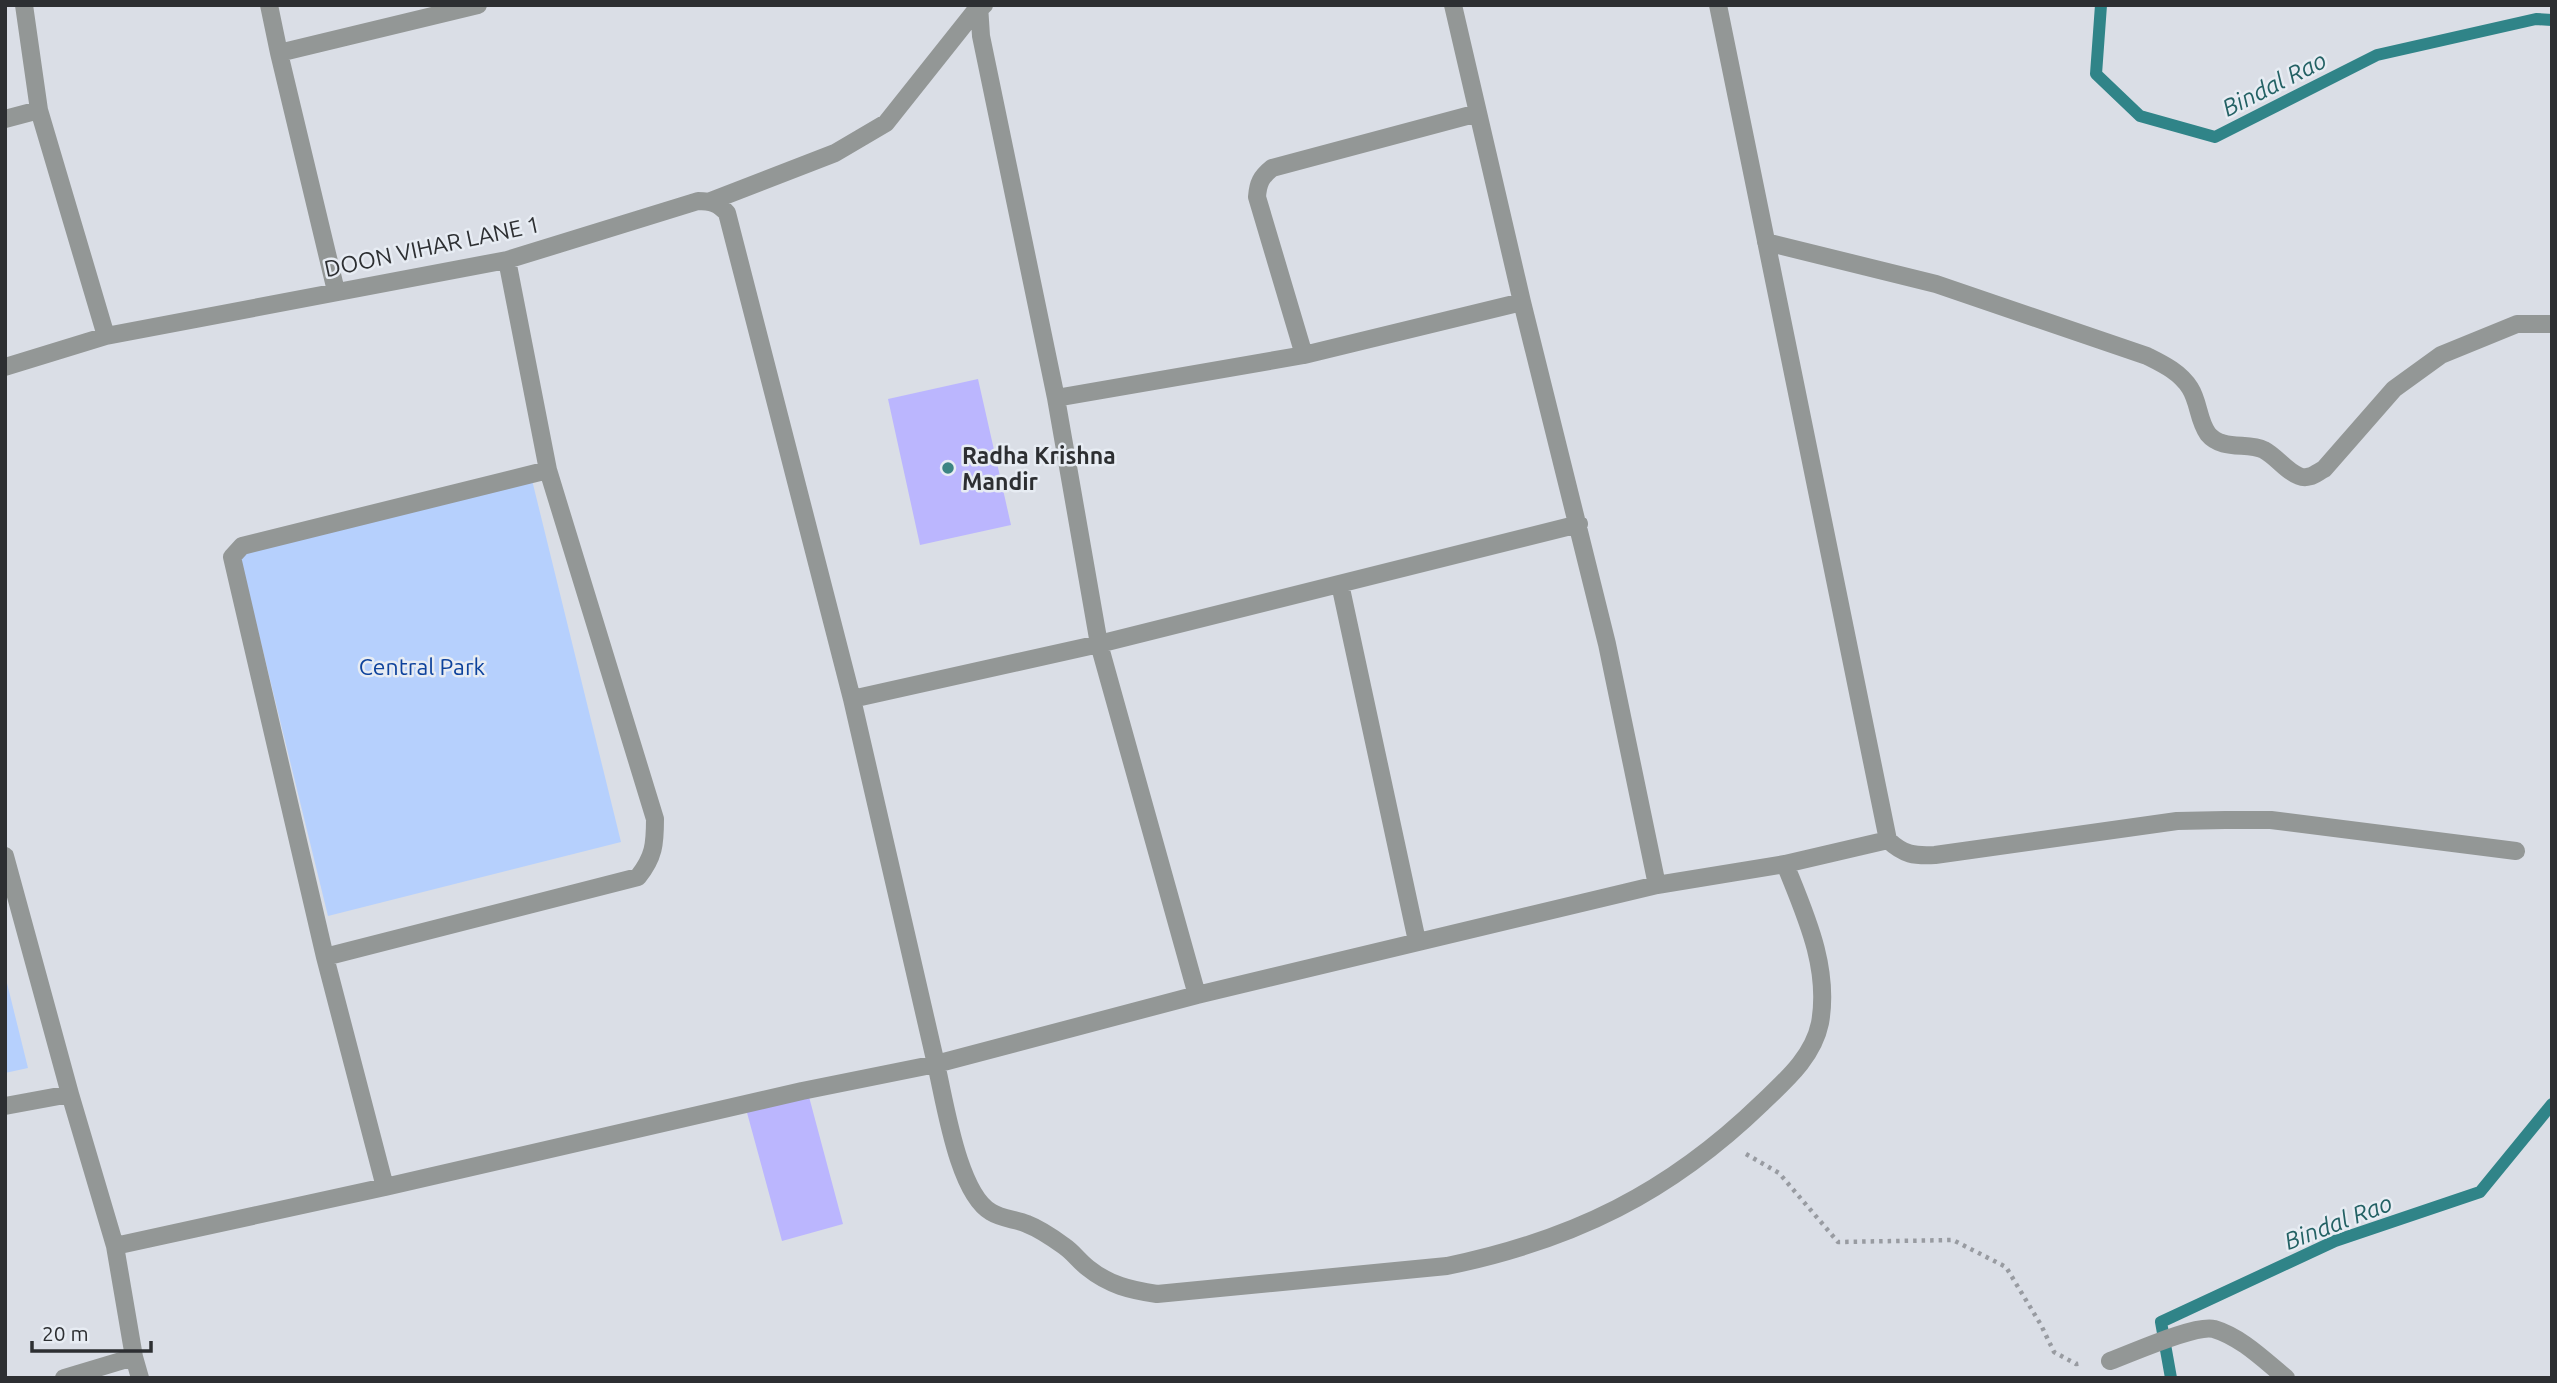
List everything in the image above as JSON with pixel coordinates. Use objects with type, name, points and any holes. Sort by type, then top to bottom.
[{"type":"street","points":[[24,5],[39,110],[106,336]]},
{"type":"street","points":[[268,5],[337,291]]},
{"type":"street","points":[[279,53],[478,5]]},
{"type":"street","points":[[1453,5],[1522,302],[1607,644],[1657,885]]},
{"type":"street","points":[[1718,5],[1888,840],[1900,852],[1913,856],[1935,855],[2178,821],[2225,820],[2271,821],[2516,851]]},
{"type":"street","points":[[981,6],[981,36],[1056,398],[1099,644],[1197,995]]},
{"type":"street","name":"DOON VIHAR LANE 1","points":[[5,367],[106,336],[506,260],[698,201],[711,201],[835,153],[886,123],[981,6]]},
{"type":"street","points":[[5,119],[39,110]]},
{"type":"street","points":[[1304,355],[1257,197],[1258,184],[1263,175],[1272,168],[1478,113]]},
{"type":"street","points":[[711,201],[727,213],[852,699],[965,1180],[981,1204],[992,1213],[1027,1224],[1048,1235],[1067,1247],[1087,1267],[1110,1283],[1128,1290],[1157,1294],[1447,1266],[1494,1256],[1548,1239],[1617,1210],[1674,1177],[1721,1139],[1794,1072],[1810,1049],[1820,1022],[1821,984],[1814,935],[1785,864]]},
{"type":"street","points":[[1766,242],[1937,285],[2147,356],[2172,369],[2190,388],[2201,420],[2215,439],[2229,445],[2263,449],[2298,476],[2309,477],[2324,469],[2394,388],[2441,355],[2517,324],[2552,324]]},
{"type":"street","points":[[325,957],[638,877],[650,863],[655,842],[655,819],[548,470],[506,260]]},
{"type":"street","points":[[1056,398],[1304,355],[1522,302]]},
{"type":"street","points":[[385,1187],[325,957],[232,557],[242,546],[548,470]]},
{"type":"street","points":[[852,699],[1099,644],[1578,524]]},
{"type":"street","points":[[1340,584],[1416,941]]},
{"type":"street","points":[[115,1246],[802,1091],[936,1064],[1197,995],[1657,885],[1785,864],[1888,840]]},
{"type":"street","points":[[5,856],[115,1246],[140,1378]]},
{"type":"street","points":[[5,1106],[70,1094]]},
{"type":"street","points":[[2110,1362],[2196,1329],[2211,1328],[2239,1341],[2286,1378]]},
{"type":"street","points":[[64,1378],[134,1357]]},
{"type":"path","points":[[1721,1139],[1779,1173],[1838,1242],[1953,1240],[2006,1267],[2054,1352],[2076,1364],[2110,1362]]},
{"type":"green space","name":"Central Park","points":[[532,480],[621,842],[328,916],[239,553]]},
{"type":"green space","points":[[5,975],[28,1068],[5,1073]]},
{"type":"building","points":[[978,379],[1011,525],[920,545],[888,399]]},
{"type":"building","points":[[808,1093],[843,1224],[782,1241],[746,1109]]},
{"type":"waterway","name":"Bindal Rao","points":[[2101,5],[2096,74],[2140,116],[2215,137],[2377,55],[2536,19],[2552,20]]},
{"type":"waterway","name":"Bindal Rao","points":[[2171,1378],[2161,1322],[2335,1241],[2480,1192],[2552,1104]]},
{"type":"place","name":"Radha Krishna Mandir","points":[[948,468]]}]
